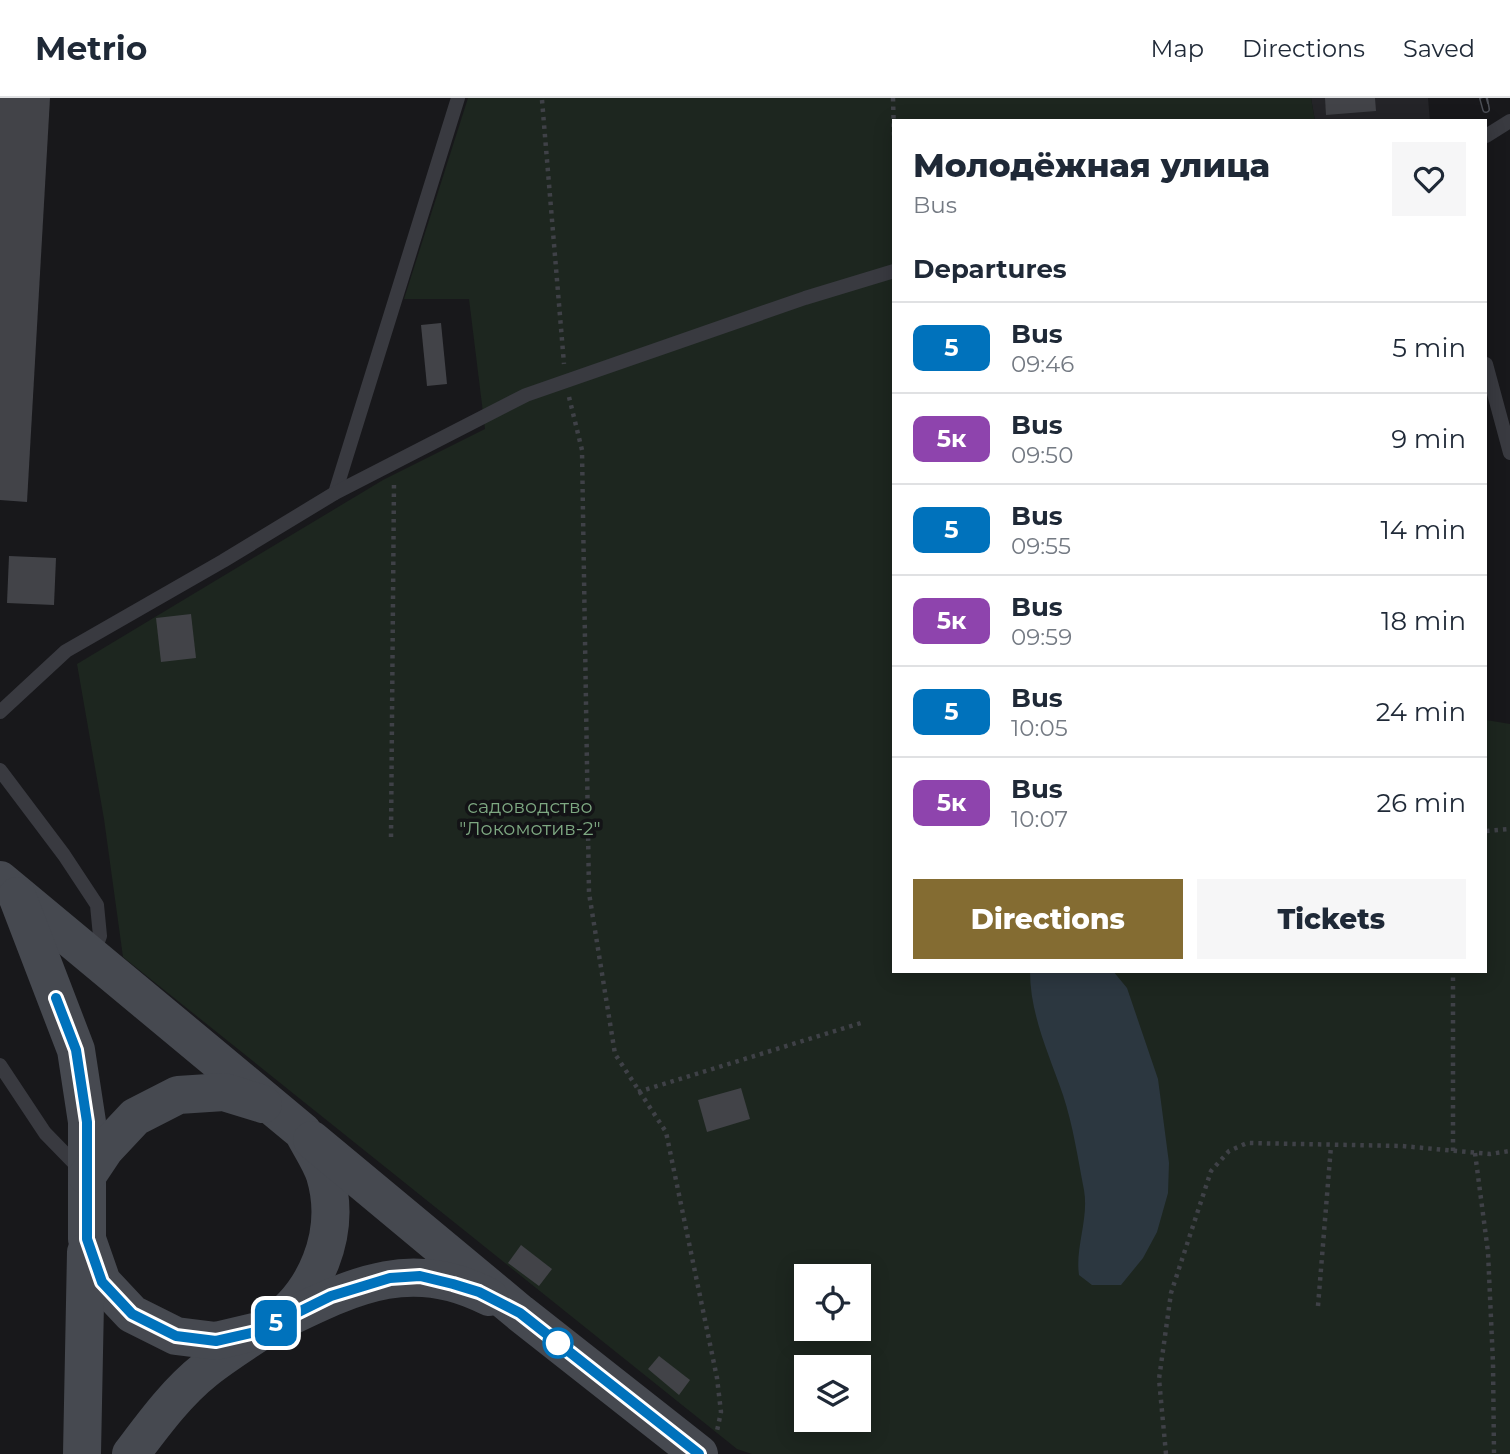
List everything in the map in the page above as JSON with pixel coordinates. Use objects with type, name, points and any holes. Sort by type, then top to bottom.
[{"type":"street","points":[[8,887],[520,1313],[707,1447]]},
{"type":"street","points":[[8,887],[76,1050],[87,1122],[82,1454]]},
{"type":"street","points":[[87,1176],[105,1149],[135,1117],[178,1095],[224,1093],[269,1105]]},
{"type":"street","points":[[131,1454],[157,1419],[204,1371],[290,1309],[307,1290],[321,1264],[332,1219],[325,1174],[303,1132]]},
{"type":"street","points":[[87,1228],[102,1282],[132,1314],[176,1336],[216,1341],[264,1329],[331,1296],[390,1278],[420,1276],[479,1292],[520,1313]]},
{"type":"lane","points":[[335,493],[458,98]]},
{"type":"lane","points":[[1487,135],[1510,121]]},
{"type":"lane","points":[[0,712],[66,651],[335,493],[526,395],[806,298],[892,272]]},
{"type":"lane","points":[[1487,368],[1510,453]]},
{"type":"lane","points":[[0,770],[64,855],[97,905],[100,936],[93,958]]},
{"type":"lane","points":[[0,1065],[45,1133],[87,1176]]},
{"type":"path","points":[[893,98],[894,119]]},
{"type":"path","points":[[542,100],[566,381],[582,450],[589,893],[615,1054],[666,1132],[717,1378],[721,1412],[707,1447]]},
{"type":"path","points":[[391,837],[394,463]]},
{"type":"path","points":[[1487,831],[1510,829]]},
{"type":"path","points":[[1453,1151],[1454,973]]},
{"type":"path","points":[[638,1092],[864,1022]]},
{"type":"path","points":[[1166,1454],[1159,1379],[1171,1293],[1211,1171],[1229,1151],[1247,1143],[1402,1146],[1490,1154],[1510,1151]]},
{"type":"path","points":[[1318,1306],[1331,1146]]},
{"type":"path","points":[[1475,1153],[1488,1252],[1494,1454]]},
{"type":"shaded area","points":[[1311,98],[1428,98],[1430,119],[1315,119]]},
{"type":"shaded area","points":[[1030,973],[1115,973],[1127,988],[1158,1079],[1169,1163],[1168,1193],[1157,1232],[1143,1258],[1121,1285],[1092,1285],[1079,1275],[1085,1212],[1084,1190],[1067,1106],[1046,1049]]},
{"type":"green space","name":"садоводство \"Локомотив-2\"","points":[[468,98],[1311,98],[1315,119],[892,119],[892,973],[1487,973],[1487,720],[1510,724],[1510,1454],[752,1454],[737,1449],[123,957],[104,819],[77,664],[383,480],[485,429],[469,299],[404,299]]},
{"type":"building","points":[[0,98],[50,98],[27,502],[0,500]]},
{"type":"building","points":[[1325,98],[1375,98],[1376,111],[1326,115]]},
{"type":"building","points":[[441,323],[447,384],[427,386],[421,325]]},
{"type":"building","points":[[9,556],[56,558],[54,605],[7,603]]},
{"type":"building","points":[[191,614],[196,658],[161,662],[156,618]]},
{"type":"building","points":[[741,1088],[750,1119],[707,1132],[698,1100]]},
{"type":"building","points":[[521,1245],[552,1269],[539,1286],[508,1263]]},
{"type":"building","points":[[659,1356],[690,1380],[679,1395],[648,1369]]},
{"type":"railway","points":[[1483,98],[1486,109],[1484,98]]},
{"type":"bus line","name":"5","points":[[56,998],[76,1050],[87,1122],[87,1239],[102,1282],[114,1298],[132,1314],[176,1336],[216,1341],[260,1331],[331,1296],[365,1284],[390,1278],[420,1276],[453,1284],[479,1292],[520,1313],[699,1454]]}]
